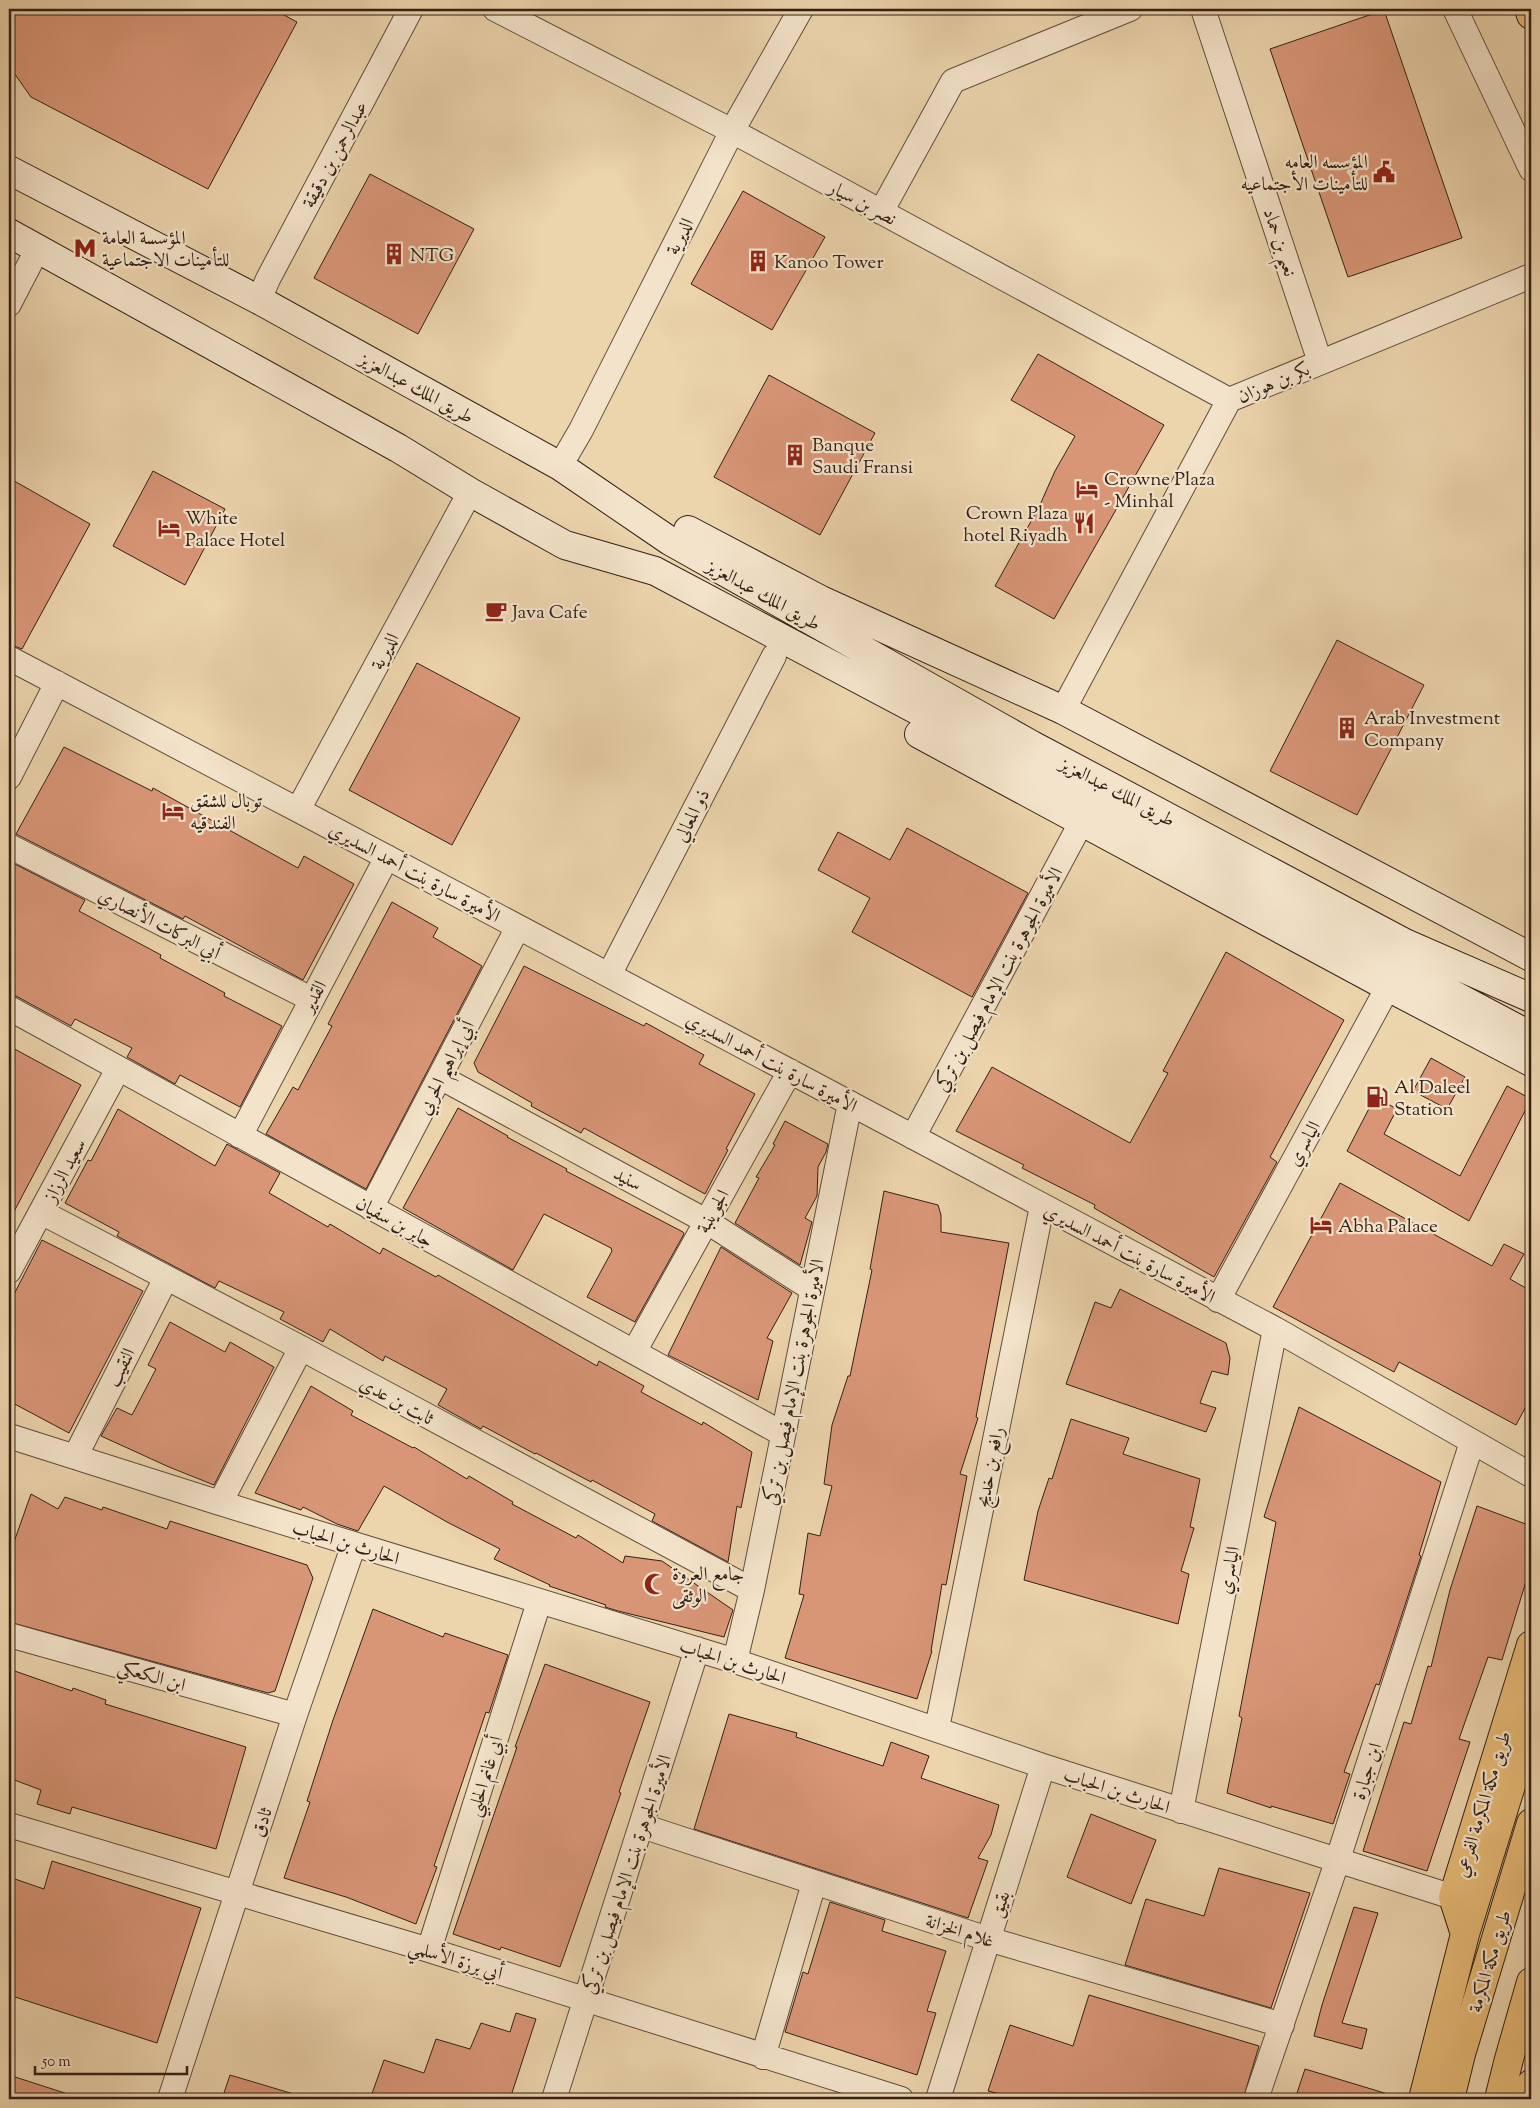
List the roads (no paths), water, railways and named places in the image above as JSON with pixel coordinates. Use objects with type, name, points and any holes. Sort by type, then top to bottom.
[{"type":"main road","points":[[1529,9],[1531,15]]},
{"type":"main road","name":"طريق الملك عبدالعزيز","points":[[9,170],[259,300],[560,466],[670,541],[1032,745],[1405,942],[1531,998]]},
{"type":"main road","name":"طريق الملك عبدالعزيز","points":[[9,233],[398,448],[470,492],[565,545],[655,571],[1531,1036]]},
{"type":"main road","points":[[591,486],[656,514],[821,600],[1063,710],[1531,957]]},
{"type":"main road","points":[[565,545],[1531,1062]]},
{"type":"main road","name":"طريق مكة المكرمة الفرعي","points":[[1465,1934],[1453,1897],[1531,1645]]},
{"type":"main road","points":[[1423,2099],[1465,1934],[1531,1721]]},
{"type":"main road","name":"طريق مكة المكرمة","points":[[1450,2099],[1461,2054],[1531,1823]]},
{"type":"main road","points":[[1499,2099],[1531,1982]]},
{"type":"main road","points":[[1528,2099],[1531,2084]]},
{"type":"street","name":"عبدالرحمن بن دقيقة","points":[[259,300],[265,285],[411,9]]},
{"type":"street","name":"نصر بن سيار","points":[[495,9],[732,131],[1229,400]]},
{"type":"street","name":"الديرية","points":[[560,466],[581,430],[732,131],[801,9]]},
{"type":"street","points":[[881,212],[953,82],[1130,9]]},
{"type":"street","name":"نعيم بن حماد","points":[[1203,9],[1320,362]]},
{"type":"street","points":[[1455,9],[1531,169]]},
{"type":"street","points":[[9,304],[38,248]]},
{"type":"street","name":"بكر بن هوزان","points":[[1063,710],[1229,400],[1531,276]]},
{"type":"street","name":"الديرية","points":[[298,810],[470,492]]},
{"type":"street","name":"ذو المعالي","points":[[609,975],[774,656]]},
{"type":"street","name":"الأميرة سارة بنت أحمد السديري","points":[[9,658],[518,926],[1275,1329],[1531,1475]]},
{"type":"street","points":[[9,777],[57,683]]},
{"type":"street","name":"الأميرة الجوهرة بنت الإمام فيصل بن تركي","points":[[913,1137],[1082,822]]},
{"type":"street","name":"أبي البركات الأنصاري","points":[[9,846],[311,1000]]},
{"type":"street","name":"القدير","points":[[240,1136],[387,857]]},
{"type":"street","name":"أبي إبراهيم الحربي","points":[[372,1208],[518,926]]},
{"type":"street","name":"الياسري","points":[[1218,1300],[1388,987]]},
{"type":"street","name":"جابر بن سفيان","points":[[9,1008],[783,1434]]},
{"type":"street","name":"سعيد الرزاز","points":[[9,1271],[118,1069]]},
{"type":"street","name":"الجوينبة","points":[[634,1352],[790,1071]]},
{"type":"street","name":"سنيد","points":[[440,1076],[706,1221],[812,1288]]},
{"type":"street","name":"الأميرة الجوهرة بنت الإمام فيصل بن تركي","points":[[735,1660],[752,1590],[850,1103]]},
{"type":"street","name":"رافع بن خديج","points":[[937,1728],[1042,1206]]},
{"type":"street","name":"ثابت بن عدي","points":[[41,1212],[301,1348],[752,1590]]},
{"type":"street","name":"النقيب","points":[[75,1457],[166,1278]]},
{"type":"street","name":"الياسري","points":[[1180,1811],[1275,1329]]},
{"type":"street","points":[[220,1503],[301,1348]]},
{"type":"street","name":"الحارث بن الحباب","points":[[9,1436],[538,1602],[735,1660],[1043,1766],[1337,1862],[1453,1897]]},
{"type":"street","name":"ابن جبارة","points":[[1256,2099],[1337,1862],[1472,1442]]},
{"type":"street","name":"ثادق","points":[[170,2099],[239,1892],[295,1715],[354,1544]]},
{"type":"street","name":"أبي غانم الحلبي","points":[[429,1950],[538,1602]]},
{"type":"street","name":"ابن الكعكي","points":[[9,1635],[295,1715]]},
{"type":"street","name":"الأميرة الجوهرة بنت الإمام فيصل بن تركي","points":[[554,2099],[697,1649]]},
{"type":"street","name":"بقيق","points":[[938,2099],[1043,1766]]},
{"type":"street","name":"أبي برزة الأسلمي","points":[[9,1825],[429,1950],[900,2099]]},
{"type":"street","name":"غلام الخزانة","points":[[642,1826],[988,1939],[1282,2025]]},
{"type":"street","points":[[763,2057],[814,1883]]},
{"type":"place","name":"المؤسسه العامه للتأمينات الأجتماعيه","points":[[1384,172]]},
{"type":"place","name":"المؤسسة العامة للتأمينات الاجتماعية","points":[[85,248]]},
{"type":"place","name":"NTG","points":[[394,254]]},
{"type":"place","name":"Kanoo Tower","points":[[758,261]]},
{"type":"place","name":"Banque Saudi Fransi","points":[[795,455]]},
{"type":"place","name":"Crowne Plaza - Minhal","points":[[1087,489]]},
{"type":"place","name":"Crown Plaza hotel Riyadh","points":[[1084,523]]},
{"type":"place","name":"White Palace Hotel","points":[[169,528]]},
{"type":"place","name":"Java Cafe","points":[[496,611]]},
{"type":"place","name":"Arab Investment Company","points":[[1347,728]]},
{"type":"place","name":"توبال للشقق الفندقيه","points":[[173,811]]},
{"type":"place","name":"Al Daleel Station","points":[[1377,1097]]},
{"type":"place","name":"Abha Palace","points":[[1321,1225]]},
{"type":"place","name":"جامع العروة الوثقى","points":[[655,1584]]}]
